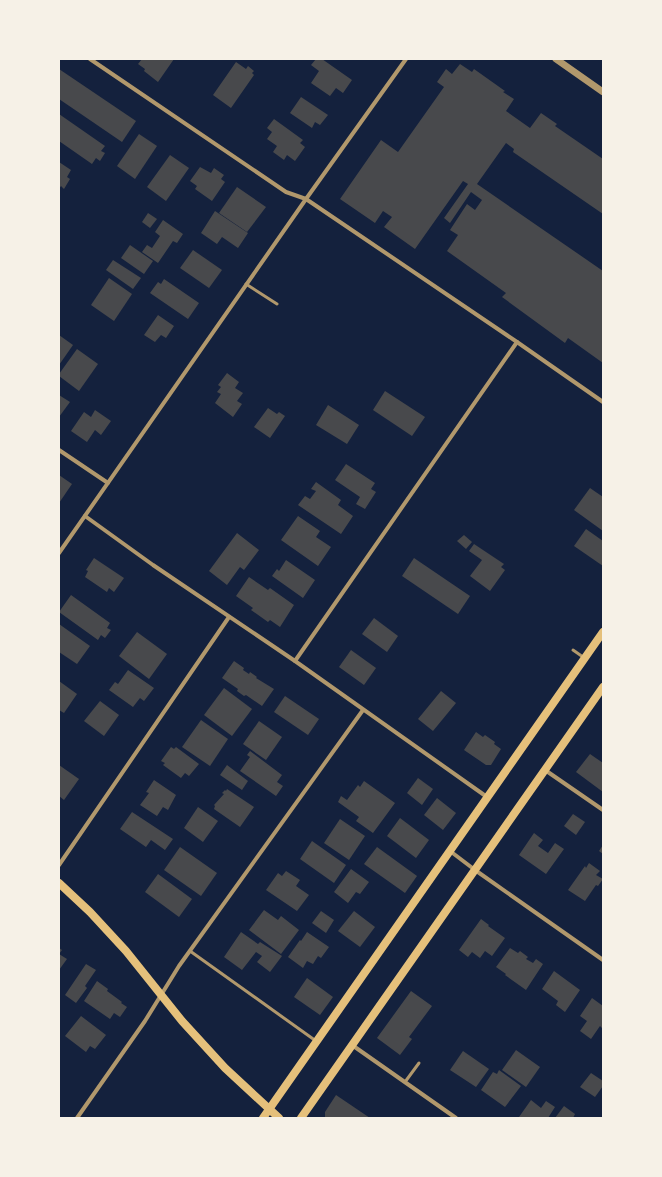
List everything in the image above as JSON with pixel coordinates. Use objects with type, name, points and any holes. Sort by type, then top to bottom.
[{"type":"main road","points":[[263,1118],[603,632]]},
{"type":"main road","points":[[301,1118],[603,687]]},
{"type":"main road","points":[[59,883],[90,912],[126,951],[182,1021],[224,1068],[279,1118]]},
{"type":"street","points":[[90,59],[286,192],[306,199],[518,342],[603,402]]},
{"type":"street","points":[[59,552],[246,284],[406,59]]},
{"type":"street","points":[[556,59],[603,92]]},
{"type":"street","points":[[295,661],[518,342]]},
{"type":"street","points":[[59,450],[108,483]]},
{"type":"street","points":[[85,516],[488,797]]},
{"type":"street","points":[[59,864],[229,617]]},
{"type":"street","points":[[77,1118],[145,1020],[190,951],[363,710]]},
{"type":"street","points":[[545,770],[603,810]]},
{"type":"street","points":[[449,851],[603,960]]},
{"type":"street","points":[[352,1045],[456,1118]]},
{"type":"lane","points":[[246,284],[277,304]]},
{"type":"lane","points":[[573,650],[585,658]]},
{"type":"lane","points":[[190,951],[316,1041]]},
{"type":"lane","points":[[405,1082],[418,1063]]},
{"type":"building","points":[[142,59],[174,59],[158,82],[138,64]]},
{"type":"building","points":[[316,59],[322,59],[352,80],[343,93],[336,88],[330,96],[311,83],[319,71],[311,65]]},
{"type":"building","points":[[236,62],[246,69],[248,66],[254,71],[252,73],[254,75],[231,108],[213,95]]},
{"type":"building","points":[[460,64],[472,72],[474,69],[514,99],[506,111],[530,128],[541,113],[557,124],[555,126],[603,159],[603,214],[513,152],[514,149],[506,143],[477,184],[603,271],[603,363],[568,338],[565,343],[502,297],[506,293],[447,251],[458,235],[450,230],[467,204],[475,210],[482,200],[471,192],[450,223],[444,218],[468,184],[463,181],[415,249],[384,227],[392,217],[383,211],[375,223],[340,199],[381,140],[398,152],[444,87],[437,82],[446,69],[452,74]]},
{"type":"building","points":[[59,69],[136,121],[122,142],[59,99]]},
{"type":"building","points":[[301,97],[328,115],[320,125],[315,122],[312,128],[290,113]]},
{"type":"building","points":[[59,114],[105,146],[101,151],[105,153],[100,161],[96,158],[92,164],[59,141]]},
{"type":"building","points":[[274,119],[303,140],[300,143],[305,147],[295,161],[287,155],[284,160],[273,152],[277,146],[267,139],[272,132],[267,128]]},
{"type":"building","points":[[139,134],[157,146],[135,179],[117,166]]},
{"type":"building","points":[[170,155],[189,168],[166,201],[147,187]]},
{"type":"building","points":[[59,162],[71,170],[67,177],[70,179],[64,189],[61,186],[59,189]]},
{"type":"building","points":[[200,167],[211,173],[214,168],[224,175],[221,179],[225,182],[212,201],[195,189],[197,186],[190,181]]},
{"type":"building","points":[[237,187],[266,207],[247,232],[219,213]]},
{"type":"building","points":[[215,211],[248,233],[238,248],[222,237],[217,244],[201,233]]},
{"type":"building","points":[[148,213],[157,219],[150,228],[142,222]]},
{"type":"building","points":[[163,220],[183,234],[177,243],[173,241],[158,263],[142,252],[147,245],[152,248],[160,236],[155,232]]},
{"type":"building","points":[[130,245],[153,261],[144,274],[121,258]]},
{"type":"building","points":[[193,250],[222,270],[209,288],[180,268]]},
{"type":"building","points":[[113,260],[141,278],[133,289],[106,270]]},
{"type":"building","points":[[109,278],[132,294],[114,321],[91,305]]},
{"type":"building","points":[[164,279],[199,303],[188,319],[150,293],[158,282],[161,284]]},
{"type":"building","points":[[158,315],[174,326],[166,338],[161,335],[155,342],[144,335]]},
{"type":"building","points":[[59,335],[73,345],[59,365]]},
{"type":"building","points":[[77,349],[98,364],[79,391],[59,376]]},
{"type":"building","points":[[227,373],[239,382],[235,388],[243,393],[237,401],[242,404],[233,417],[215,403],[221,394],[217,392],[221,387],[218,385]]},
{"type":"building","points":[[385,391],[425,417],[412,436],[373,410]]},
{"type":"building","points":[[59,395],[70,402],[59,417]]},
{"type":"building","points":[[328,405],[359,425],[347,444],[316,425]]},
{"type":"building","points":[[268,408],[277,414],[279,412],[285,416],[270,438],[254,427]]},
{"type":"building","points":[[95,410],[111,421],[101,435],[95,430],[87,442],[71,431],[84,412],[91,417]]},
{"type":"building","points":[[346,464],[375,483],[371,489],[376,492],[365,509],[356,504],[360,497],[335,480]]},
{"type":"building","points":[[59,475],[72,484],[59,503]]},
{"type":"building","points":[[316,482],[341,500],[338,505],[353,516],[341,534],[298,505],[305,496],[310,499],[316,491],[311,489]]},
{"type":"building","points":[[590,488],[603,497],[603,531],[574,510]]},
{"type":"building","points":[[298,516],[320,531],[316,537],[331,547],[318,566],[281,540]]},
{"type":"building","points":[[586,529],[603,541],[603,566],[574,546]]},
{"type":"building","points":[[237,533],[259,550],[244,570],[240,567],[227,585],[209,571]]},
{"type":"building","points":[[464,535],[472,542],[466,549],[457,541]]},
{"type":"building","points":[[474,544],[504,564],[501,567],[505,570],[490,591],[470,576],[482,560],[469,551]]},
{"type":"building","points":[[94,558],[124,578],[114,592],[109,588],[107,592],[85,577],[88,571],[86,570]]},
{"type":"building","points":[[414,558],[470,596],[458,614],[402,576]]},
{"type":"building","points":[[286,560],[315,580],[303,598],[272,576],[277,569],[279,571]]},
{"type":"building","points":[[249,577],[268,590],[270,588],[294,605],[280,627],[270,620],[268,622],[251,610],[253,608],[236,596]]},
{"type":"building","points":[[71,595],[110,623],[107,628],[111,630],[105,638],[101,635],[98,640],[59,612]]},
{"type":"building","points":[[374,618],[398,636],[387,652],[362,634]]},
{"type":"building","points":[[59,624],[90,646],[77,664],[59,652]]},
{"type":"building","points":[[137,632],[167,654],[149,679],[119,656]]},
{"type":"building","points":[[351,650],[376,668],[364,685],[339,667]]},
{"type":"building","points":[[234,661],[244,668],[243,670],[249,674],[250,672],[257,677],[256,678],[274,689],[262,706],[246,695],[244,696],[237,691],[238,689],[222,678]]},
{"type":"building","points":[[128,670],[154,688],[144,701],[140,698],[133,707],[109,690],[115,682],[118,684]]},
{"type":"building","points":[[59,681],[77,694],[64,713],[59,710]]},
{"type":"building","points":[[224,688],[252,709],[232,736],[204,715]]},
{"type":"building","points":[[441,691],[456,703],[433,731],[418,719]]},
{"type":"building","points":[[285,696],[319,719],[308,735],[274,712]]},
{"type":"building","points":[[100,701],[119,715],[104,736],[84,721]]},
{"type":"building","points":[[201,720],[228,739],[210,766],[182,747]]},
{"type":"building","points":[[259,721],[282,737],[266,760],[243,744]]},
{"type":"building","points":[[476,732],[483,737],[485,735],[495,742],[494,744],[501,749],[491,765],[486,765],[464,750]]},
{"type":"building","points":[[171,747],[174,749],[176,747],[199,764],[189,776],[185,773],[181,778],[163,765],[165,763],[161,761]]},
{"type":"building","points":[[250,751],[282,775],[277,782],[283,786],[276,796],[240,771],[250,757],[247,755]]},
{"type":"building","points":[[590,754],[603,763],[603,792],[576,772]]},
{"type":"building","points":[[59,765],[79,779],[64,800],[59,796]]},
{"type":"building","points":[[227,765],[248,781],[242,790],[220,775]]},
{"type":"building","points":[[418,778],[433,789],[422,805],[407,793]]},
{"type":"building","points":[[154,780],[176,795],[168,810],[163,807],[157,816],[140,805],[149,793],[146,792]]},
{"type":"building","points":[[364,781],[395,803],[373,833],[356,821],[359,817],[338,802],[341,796],[347,800],[358,785],[360,787]]},
{"type":"building","points":[[227,789],[254,807],[240,827],[214,809],[214,805],[224,794],[222,793]]},
{"type":"building","points":[[437,798],[456,813],[443,830],[424,815]]},
{"type":"building","points":[[198,807],[218,821],[203,842],[184,828]]},
{"type":"building","points":[[132,812],[173,839],[165,850],[151,840],[146,847],[120,829]]},
{"type":"building","points":[[573,814],[585,822],[576,835],[564,826]]},
{"type":"building","points":[[400,818],[429,840],[416,858],[387,836]]},
{"type":"building","points":[[340,819],[365,836],[349,860],[324,843]]},
{"type":"building","points":[[534,833],[543,840],[538,846],[548,853],[555,843],[564,849],[546,874],[519,855]]},
{"type":"building","points":[[312,841],[346,865],[334,883],[300,859]]},
{"type":"building","points":[[603,845],[603,854],[599,851]]},
{"type":"building","points":[[180,847],[217,873],[201,896],[164,870]]},
{"type":"building","points":[[377,847],[417,876],[405,893],[364,864]]},
{"type":"building","points":[[589,863],[600,871],[596,875],[603,879],[598,886],[596,885],[585,901],[568,890],[585,866],[586,868]]},
{"type":"building","points":[[351,869],[369,882],[360,894],[356,892],[348,903],[334,892]]},
{"type":"building","points":[[286,871],[300,880],[296,886],[309,895],[297,911],[266,890],[278,873],[282,876]]},
{"type":"building","points":[[158,874],[192,899],[179,917],[145,892]]},
{"type":"building","points":[[264,910],[278,920],[281,916],[299,930],[281,954],[249,930]]},
{"type":"building","points":[[321,911],[334,920],[326,933],[312,923]]},
{"type":"building","points":[[354,911],[375,927],[360,947],[338,931]]},
{"type":"building","points":[[481,919],[505,938],[492,956],[485,951],[480,958],[472,952],[468,957],[459,950]]},
{"type":"building","points":[[241,932],[258,944],[260,942],[282,956],[270,972],[257,962],[262,956],[256,952],[242,970],[224,957]]},
{"type":"building","points":[[307,932],[329,947],[321,958],[318,956],[313,964],[307,961],[303,968],[288,957]]},
{"type":"building","points":[[510,948],[518,953],[520,951],[528,957],[526,959],[533,963],[536,959],[543,964],[526,990],[496,967]]},
{"type":"building","points":[[59,954],[67,959],[59,970]]},
{"type":"building","points":[[86,964],[96,970],[85,986],[87,988],[76,1003],[65,995]]},
{"type":"building","points":[[554,971],[580,990],[565,1012],[556,1005],[558,1001],[542,989]]},
{"type":"building","points":[[307,978],[333,997],[320,1015],[294,997]]},
{"type":"building","points":[[97,981],[127,1007],[120,1017],[114,1013],[110,1019],[84,1001]]},
{"type":"building","points":[[411,991],[432,1006],[409,1037],[412,1039],[400,1055],[377,1038]]},
{"type":"building","points":[[592,998],[603,1006],[603,1029],[600,1026],[591,1039],[580,1031],[587,1021],[580,1016]]},
{"type":"building","points":[[81,1016],[106,1035],[95,1049],[90,1046],[86,1052],[65,1036]]},
{"type":"building","points":[[516,1050],[540,1067],[526,1087],[502,1070]]},
{"type":"building","points":[[463,1051],[489,1069],[476,1087],[450,1070]]},
{"type":"building","points":[[499,1070],[521,1086],[505,1107],[481,1090],[493,1072],[497,1074]]},
{"type":"building","points":[[591,1073],[603,1081],[603,1086],[595,1097],[580,1087]]},
{"type":"building","points":[[336,1095],[370,1118],[325,1118],[325,1112]]},
{"type":"building","points":[[531,1100],[541,1108],[546,1101],[555,1107],[548,1118],[519,1117]]},
{"type":"building","points":[[564,1106],[575,1114],[573,1118],[555,1118]]}]
